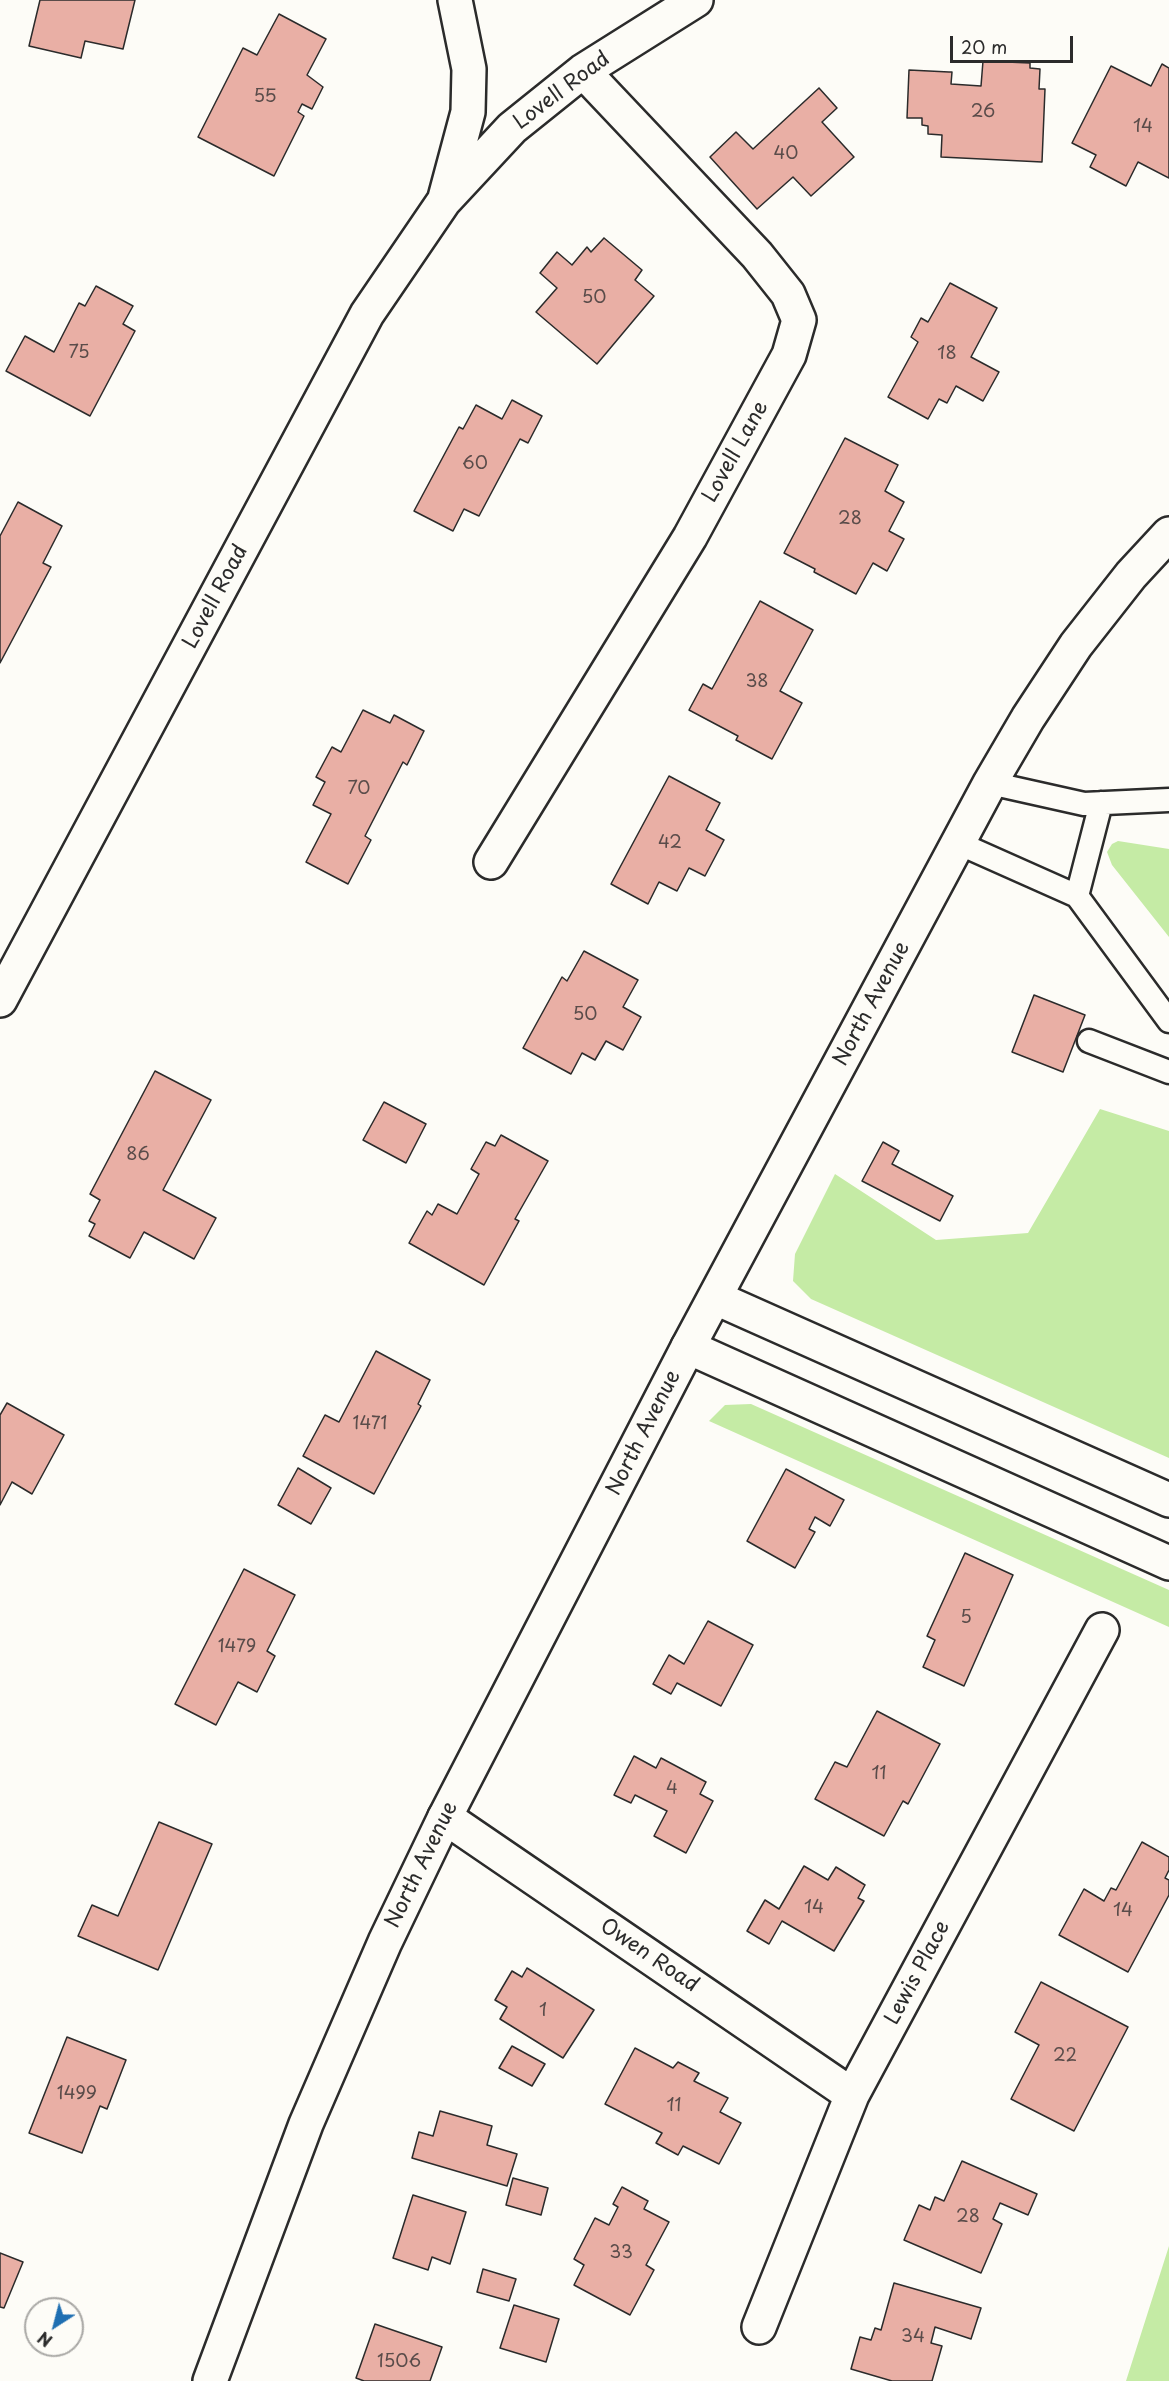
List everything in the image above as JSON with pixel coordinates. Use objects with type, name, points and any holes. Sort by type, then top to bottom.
[{"type":"main road","name":"Lovell Road","points":[[444,201],[468,112],[469,69],[454,0]]},
{"type":"main road","name":"Lovell Road","points":[[0,1000],[367,314],[444,201],[512,128],[583,71],[696,0]]},
{"type":"main road","name":"Lovell Lane","points":[[491,862],[690,537],[789,356],[799,320],[788,294],[757,255],[583,71]]},
{"type":"main road","name":"North Avenue","points":[[210,2381],[310,2114],[385,1942],[445,1817],[688,1347],[990,783],[1028,717],[1076,645],[1131,575],[1169,534]]},
{"type":"main road","points":[[716,1298],[1169,1500]]},
{"type":"main road","points":[[688,1347],[1169,1563]]},
{"type":"main road","name":"Lewis Place","points":[[759,2327],[852,2096],[1102,1630]]},
{"type":"main road","name":"Owen Road","points":[[445,1817],[852,2096]]},
{"type":"lane","points":[[990,783],[1084,804],[1169,800]]},
{"type":"lane","points":[[1077,896],[1101,803]]},
{"type":"lane","points":[[958,843],[1077,896],[1169,1021]]},
{"type":"lane","points":[[1089,1041],[1169,1072]]},
{"type":"green space","points":[[1118,841],[1169,849],[1169,937],[1112,865],[1107,852],[1112,844]]},
{"type":"green space","points":[[1100,1109],[1169,1131],[1169,1458],[811,1299],[793,1281],[795,1254],[835,1174],[936,1240],[1028,1233]]},
{"type":"green space","points":[[751,1404],[1169,1590],[1169,1627],[709,1421],[725,1405]]},
{"type":"green space","points":[[1169,2246],[1169,2381],[1126,2381]]},
{"type":"building","points":[[40,0],[135,0],[123,49],[85,41],[81,58],[29,46]]},
{"type":"building","points":[[279,14],[326,39],[307,75],[323,87],[312,109],[302,104],[298,112],[304,116],[274,176],[198,137],[243,48],[257,55]]},
{"type":"building","points":[[983,61],[1030,63],[1030,68],[1040,69],[1039,89],[1045,89],[1042,162],[941,157],[942,135],[928,134],[928,126],[922,125],[922,118],[907,118],[909,70],[952,72],[951,84],[981,86]]},
{"type":"building","points":[[1162,64],[1169,68],[1169,178],[1138,162],[1126,186],[1090,167],[1096,155],[1072,143],[1111,66],[1151,86]]},
{"type":"building","points":[[819,88],[837,108],[822,122],[854,157],[811,196],[793,177],[757,209],[710,157],[736,132],[753,149]]},
{"type":"building","points":[[604,238],[642,270],[635,280],[654,296],[597,364],[536,312],[557,288],[540,273],[557,252],[572,265],[587,247],[591,252]]},
{"type":"building","points":[[950,283],[997,308],[971,357],[999,372],[983,401],[956,386],[947,403],[939,399],[928,419],[888,397],[918,342],[911,337],[921,318],[928,322]]},
{"type":"building","points":[[96,286],[133,306],[123,324],[135,331],[90,416],[6,371],[25,336],[54,352],[79,303],[85,306]]},
{"type":"building","points":[[512,400],[542,416],[528,443],[520,439],[479,516],[464,509],[453,531],[414,511],[459,427],[463,429],[476,405],[502,419]]},
{"type":"building","points":[[845,438],[898,465],[885,491],[904,502],[889,531],[904,539],[887,571],[873,563],[856,594],[784,553]]},
{"type":"building","points":[[18,502],[62,526],[43,563],[51,567],[0,663],[0,536]]},
{"type":"building","points":[[760,601],[813,630],[780,691],[802,703],[772,759],[736,740],[738,736],[689,710],[703,684],[712,689]]},
{"type":"building","points":[[363,710],[390,723],[394,715],[424,731],[407,765],[403,762],[365,836],[371,840],[348,884],[306,862],[331,814],[313,805],[325,782],[316,777],[332,747],[341,752]]},
{"type":"building","points":[[669,776],[720,803],[706,830],[724,840],[705,876],[689,868],[677,891],[659,882],[648,904],[611,884]]},
{"type":"building","points":[[584,951],[638,980],[623,1007],[641,1017],[623,1050],[606,1041],[595,1060],[582,1053],[571,1074],[523,1048],[562,977],[567,981]]},
{"type":"building","points":[[1034,995],[1085,1015],[1063,1072],[1012,1052]]},
{"type":"building","points":[[155,1071],[211,1100],[163,1190],[216,1218],[194,1259],[144,1232],[130,1258],[89,1236],[95,1224],[89,1221],[100,1200],[90,1194]]},
{"type":"building","points":[[384,1102],[426,1124],[406,1163],[363,1140]]},
{"type":"building","points":[[501,1135],[548,1161],[515,1219],[519,1221],[484,1285],[409,1243],[427,1211],[432,1215],[438,1204],[457,1214],[479,1174],[471,1169],[486,1142],[495,1146]]},
{"type":"building","points":[[883,1142],[899,1151],[892,1164],[953,1196],[940,1221],[862,1181]]},
{"type":"building","points":[[376,1351],[430,1380],[418,1404],[421,1406],[374,1494],[303,1456],[325,1415],[339,1422]]},
{"type":"building","points":[[7,1403],[64,1435],[32,1494],[12,1482],[0,1505],[0,1415]]},
{"type":"building","points":[[298,1468],[331,1488],[311,1524],[278,1505]]},
{"type":"building","points":[[786,1469],[844,1500],[830,1526],[815,1517],[809,1529],[815,1532],[795,1568],[747,1541]]},
{"type":"building","points":[[965,1553],[1013,1575],[964,1686],[923,1667],[935,1640],[927,1636]]},
{"type":"building","points":[[244,1569],[295,1595],[267,1651],[275,1656],[257,1692],[238,1682],[216,1725],[175,1704]]},
{"type":"building","points":[[708,1621],[753,1645],[721,1706],[677,1683],[671,1694],[653,1684],[669,1655],[684,1664]]},
{"type":"building","points":[[877,1711],[940,1744],[908,1804],[903,1801],[884,1836],[815,1799],[835,1762],[847,1767]]},
{"type":"building","points":[[634,1756],[656,1768],[661,1758],[706,1782],[700,1794],[713,1801],[686,1853],[654,1836],[667,1811],[635,1795],[631,1803],[614,1795]]},
{"type":"building","points":[[159,1822],[212,1844],[158,1970],[78,1936],[92,1905],[118,1916]]},
{"type":"building","points":[[1142,1842],[1169,1857],[1169,1870],[1165,1878],[1169,1880],[1169,1895],[1128,1972],[1059,1935],[1084,1889],[1104,1901],[1111,1888],[1116,1890]]},
{"type":"building","points":[[804,1866],[828,1880],[836,1867],[865,1885],[858,1898],[864,1901],[834,1951],[782,1921],[769,1944],[747,1931],[765,1900],[779,1909]]},
{"type":"building","points":[[527,1968],[594,2010],[563,2058],[500,2019],[507,2007],[495,2000],[512,1971],[522,1977]]},
{"type":"building","points":[[1041,1982],[1128,2027],[1074,2131],[1011,2099],[1039,2045],[1015,2032]]},
{"type":"building","points":[[67,2037],[126,2060],[107,2109],[100,2106],[82,2153],[29,2133]]},
{"type":"building","points":[[512,2046],[545,2064],[532,2086],[499,2068]]},
{"type":"building","points":[[635,2048],[673,2068],[678,2062],[699,2073],[694,2081],[728,2098],[720,2112],[741,2123],[719,2164],[683,2146],[678,2155],[656,2143],[662,2133],[605,2104]]},
{"type":"building","points":[[440,2111],[492,2126],[487,2145],[517,2154],[507,2186],[412,2158],[419,2132],[433,2136]]},
{"type":"building","points":[[962,2161],[1037,2194],[1028,2215],[1000,2203],[993,2219],[1002,2224],[981,2273],[904,2240],[919,2205],[930,2210],[935,2197],[944,2201]]},
{"type":"building","points":[[513,2178],[548,2188],[541,2215],[506,2205]]},
{"type":"building","points":[[622,2187],[648,2201],[644,2209],[669,2222],[646,2265],[654,2270],[630,2315],[574,2285],[584,2265],[574,2259],[595,2218],[609,2225],[618,2207],[613,2204]]},
{"type":"building","points":[[413,2195],[466,2212],[450,2264],[432,2257],[428,2270],[393,2258]]},
{"type":"building","points":[[0,2253],[23,2262],[4,2308],[0,2307]]},
{"type":"building","points":[[483,2269],[516,2279],[509,2301],[477,2292]]},
{"type":"building","points":[[894,2283],[981,2308],[971,2339],[935,2327],[931,2343],[942,2346],[932,2381],[892,2381],[851,2369],[860,2337],[871,2340],[875,2328],[881,2330]]},
{"type":"building","points":[[514,2305],[559,2319],[546,2362],[500,2348]]},
{"type":"building","points":[[375,2324],[442,2347],[430,2381],[364,2381],[356,2378]]}]
